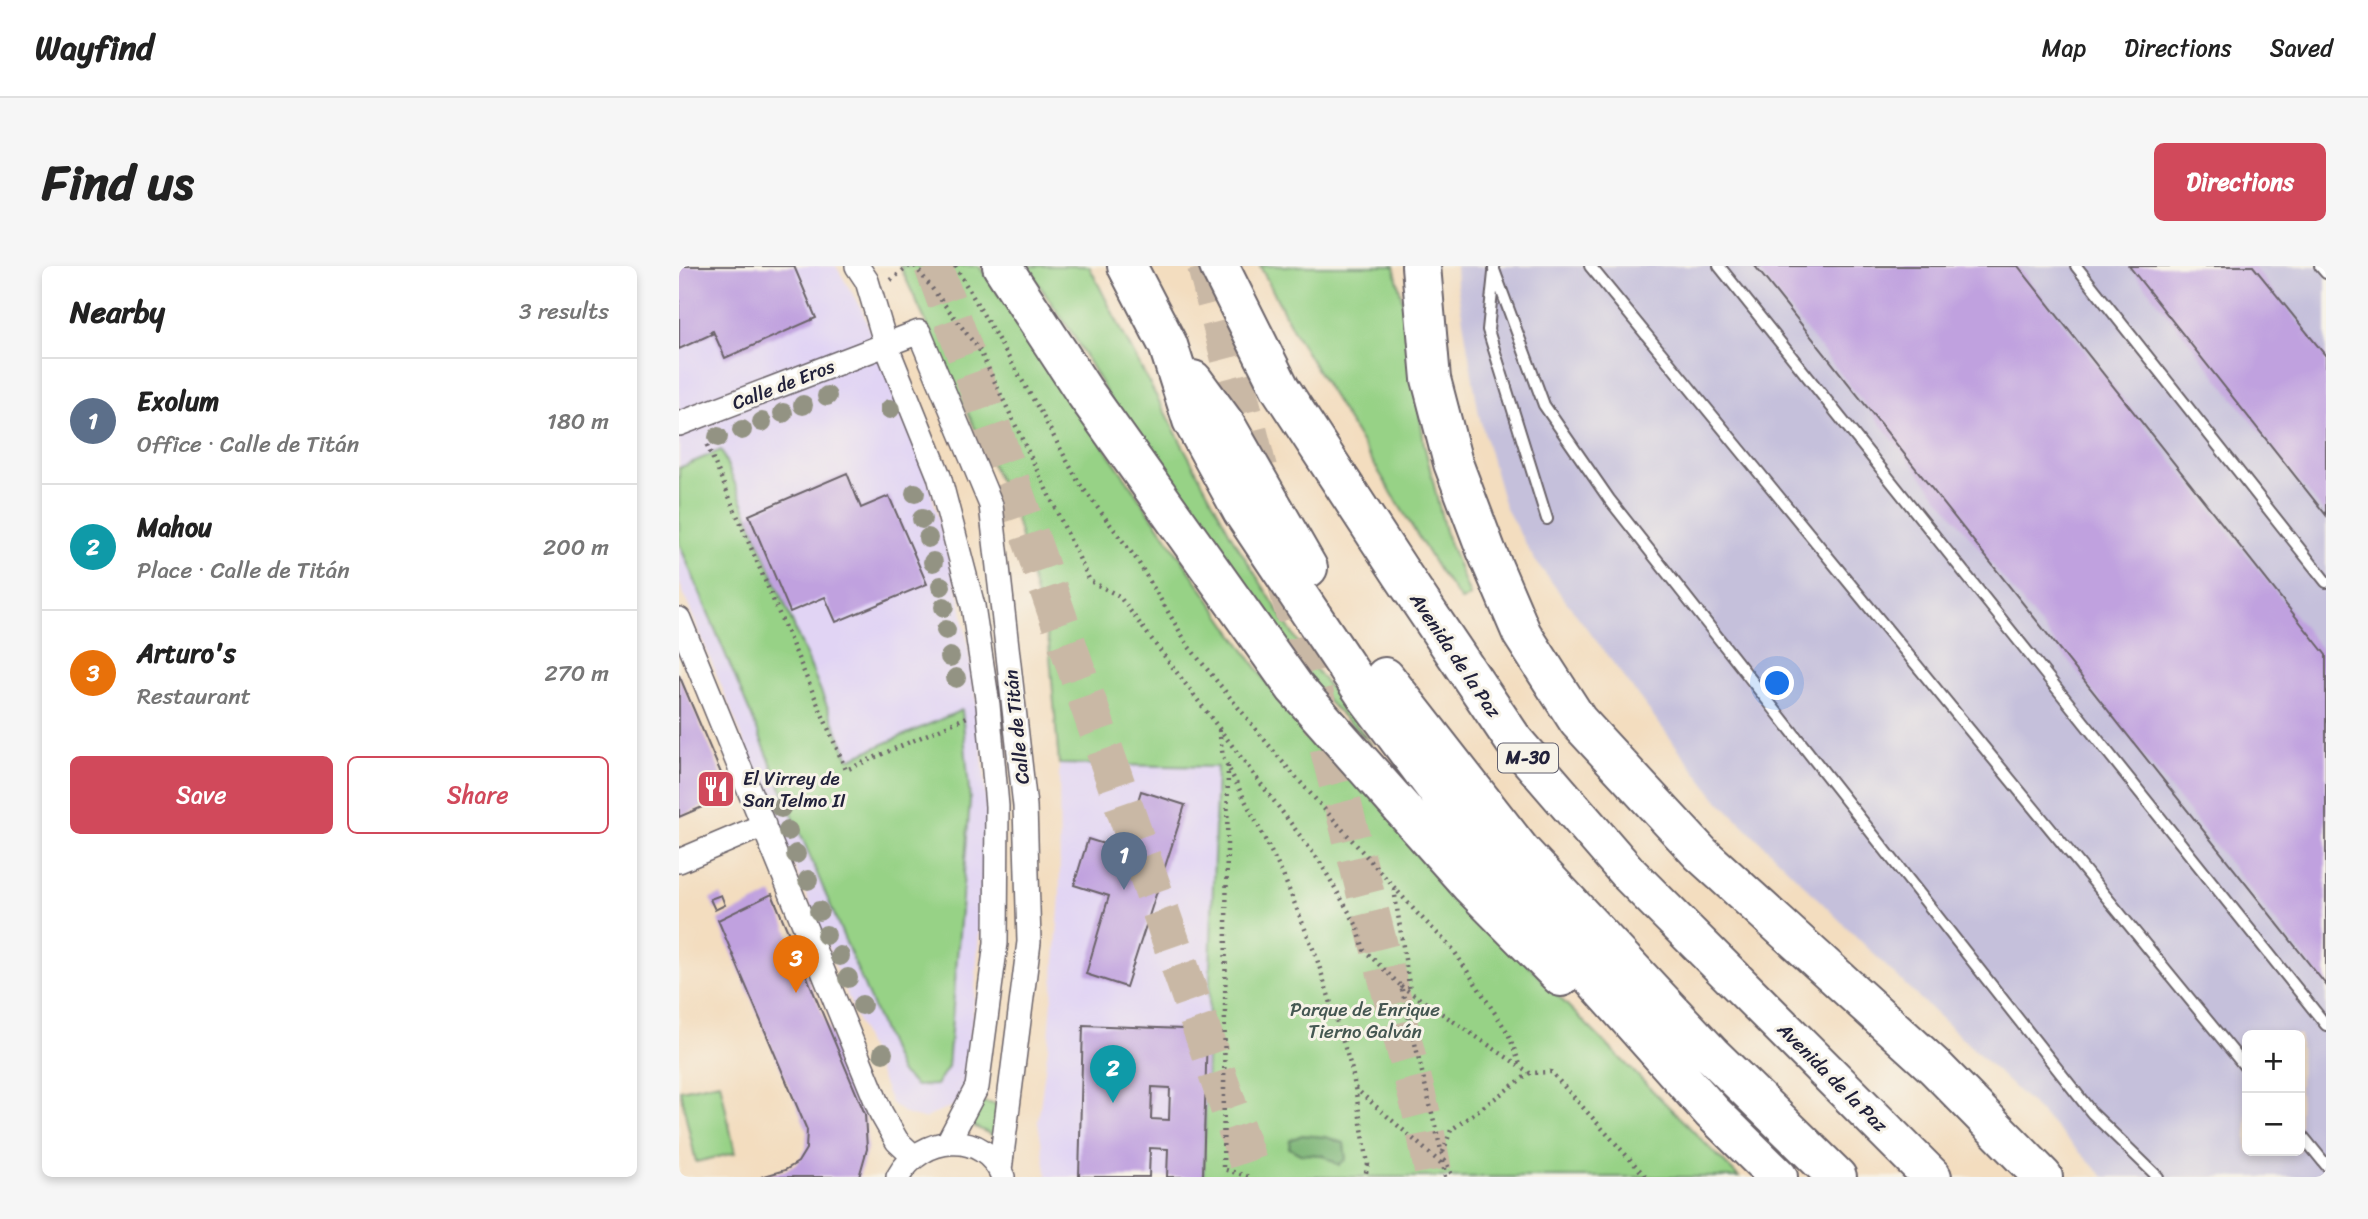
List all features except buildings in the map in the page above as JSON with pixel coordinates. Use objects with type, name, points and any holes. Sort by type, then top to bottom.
[{"type":"highway","points":[[1002,266],[1083,390],[1296,688],[1470,885],[1689,1107],[1712,1112]]},
{"type":"highway","points":[[1126,266],[1168,345],[1226,425],[1312,574],[1383,676],[1520,850],[1711,1054],[1837,1177]]},
{"type":"highway","name":"Avenida de la Paz","points":[[1219,266],[1280,388],[1514,741],[1628,873],[1932,1177]]},
{"type":"highway","points":[[1416,272],[1425,312],[1431,379],[1453,463],[1522,634],[1578,721],[1701,854],[1935,1067],[2043,1177]]},
{"type":"highway","points":[[1168,345],[1192,420],[1242,511],[1366,696],[1472,837],[1587,972],[1712,1112],[1778,1177]]},
{"type":"street","name":"Calle de Titán","points":[[865,271],[886,345],[939,477],[973,606],[988,705],[997,806],[996,943],[977,1087],[948,1142]]},
{"type":"street","name":"Calle de Titán","points":[[886,345],[919,332],[991,505],[1025,806],[1029,942],[1001,1173]]},
{"type":"street","name":"Calle de Eros","points":[[679,424],[886,345]]},
{"type":"street","points":[[679,619],[881,1113],[897,1141],[913,1156]]},
{"type":"street","points":[[679,861],[764,825]]},
{"type":"street","points":[[898,1177],[913,1156],[936,1144],[948,1142],[963,1143],[978,1149],[990,1158],[1001,1173]]},
{"type":"lane","points":[[1590,266],[2242,1063]]},
{"type":"lane","points":[[1719,266],[2326,1025]]},
{"type":"lane","points":[[2076,266],[2326,582]]},
{"type":"lane","points":[[2320,266],[2326,273]]},
{"type":"lane","points":[[1494,268],[1488,330],[1547,519]]},
{"type":"lane","points":[[1494,268],[1544,405],[1609,499],[2092,1113],[2158,1177]]},
{"type":"lane","points":[[2305,1139],[2326,1165]]},
{"type":"path","points":[[891,280],[909,266]]},
{"type":"path","points":[[915,266],[980,351],[1090,580],[1119,596],[1320,862],[1357,926],[1364,950],[1401,986],[1530,1073]]},
{"type":"path","points":[[955,266],[1040,411],[1079,484],[1137,560],[1189,647],[1285,765],[1393,887],[1453,948],[1476,988],[1508,1033],[1521,1067]]},
{"type":"path","points":[[707,445],[846,770],[972,716]]},
{"type":"path","points":[[1219,727],[1223,757],[1283,875],[1311,945],[1352,1070],[1368,1164],[1365,1177]]},
{"type":"path","points":[[1228,765],[1223,1168],[1250,1177]]},
{"type":"path","points":[[1393,887],[1410,992]]},
{"type":"path","points":[[1401,986],[1442,1154],[1445,1177]]},
{"type":"path","points":[[1453,1177],[1442,1154],[1451,1130],[1530,1073],[1551,1072],[1646,1177]]},
{"type":"path","points":[[1355,1087],[1444,1166]]},
{"type":"shaded area","points":[[679,266],[836,266],[861,308],[924,465],[961,603],[979,716],[988,820],[968,1076],[958,1104],[923,1119],[905,1114],[891,1103],[679,582]]},
{"type":"shaded area","points":[[1456,266],[2326,266],[2326,1177],[2104,1177],[1715,797],[1534,559],[1505,507],[1479,415]]},
{"type":"shaded area","points":[[1059,764],[1217,767],[1203,1177],[1047,1177],[1038,1122],[1049,1040],[1060,896]]},
{"type":"green space","name":"Parque de Enrique Tierno Galván","points":[[900,266],[979,266],[1270,687],[1552,990],[1739,1177],[1203,1177],[1217,767],[1059,764],[1049,644],[1015,515]]},
{"type":"green space","points":[[1026,266],[1089,266],[1232,537],[1311,663],[1372,745],[1307,681],[1119,415],[1072,333]]},
{"type":"green space","points":[[1260,266],[1394,266],[1407,320],[1424,444],[1445,531],[1470,596],[1462,601],[1439,571],[1294,332]]},
{"type":"green space","points":[[721,450],[849,759],[962,710],[970,801],[948,1067],[936,1085],[916,1086],[900,1072],[679,543],[679,468]]},
{"type":"green space","points":[[720,1082],[735,1153],[696,1162],[680,1090]]},
{"type":"green space","points":[[981,1102],[996,1104],[996,1137],[967,1123]]},
{"type":"green space","points":[[1302,1135],[1326,1137],[1344,1143],[1346,1159],[1339,1165],[1322,1155],[1300,1154],[1289,1148],[1290,1140]]},
{"type":"tunnel","points":[[933,266],[985,407],[1253,1177]]},
{"type":"tunnel","points":[[1206,266],[1259,472]]},
{"type":"tunnel","points":[[1286,581],[1424,1123],[1434,1177]]},
{"type":"place","name":"El Virrey de San Telmo II","points":[[716,789]]},
{"type":"place","name":"Exolum","points":[[1124,890]]},
{"type":"place","name":"Arturo's","points":[[796,993]]},
{"type":"place","name":"Mahou","points":[[1113,1103]]}]
